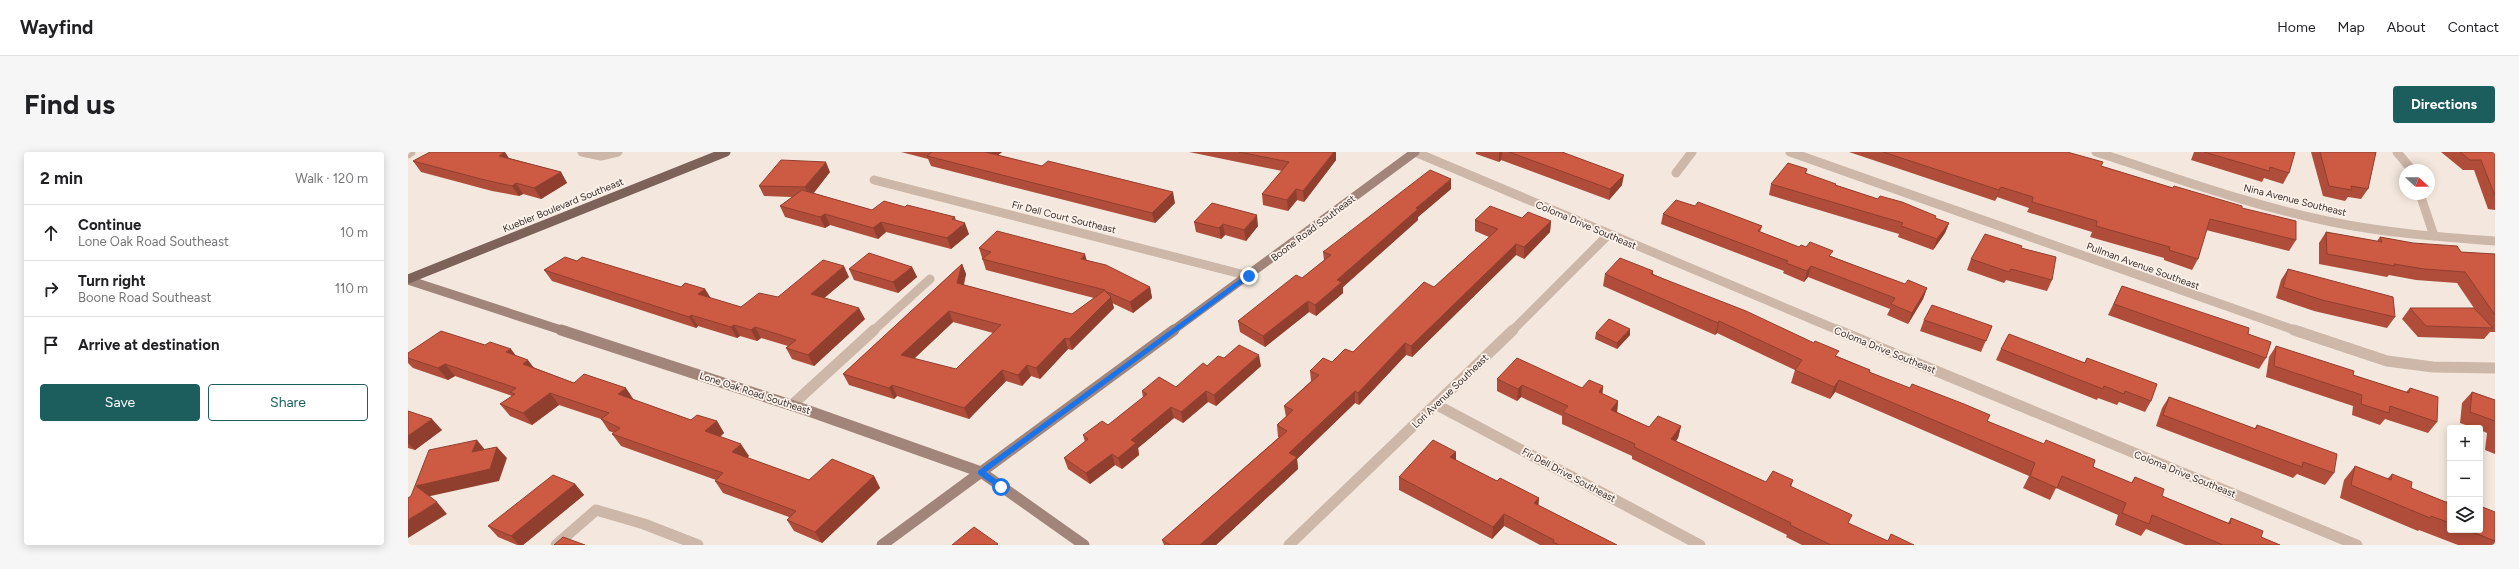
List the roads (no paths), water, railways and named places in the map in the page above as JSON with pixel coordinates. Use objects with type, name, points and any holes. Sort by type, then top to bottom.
[{"type":"main road","name":"Kuebler Boulevard Southeast","points":[[408,280],[726,152]]},
{"type":"street","points":[[582,152],[601,156],[615,153]]},
{"type":"street","name":"Coloma Drive Southeast","points":[[1415,152],[1608,235],[2357,545]]},
{"type":"street","name":"Boone Road Southeast","points":[[882,545],[1249,276],[1415,152]]},
{"type":"street","points":[[1676,173],[1692,152]]},
{"type":"street","name":"Pullman Avenue Southeast","points":[[1790,152],[2371,357],[2397,364],[2431,368],[2495,368]]},
{"type":"street","name":"Nina Avenue Southeast","points":[[2096,152],[2279,209],[2365,228],[2495,242]]},
{"type":"street","points":[[2397,152],[2407,164]]},
{"type":"street","name":"Fir Dell Court Southeast","points":[[874,180],[1249,276]]},
{"type":"street","points":[[2422,200],[2434,236]]},
{"type":"street","name":"Lori Avenue Southeast","points":[[1289,545],[1437,405],[1608,235]]},
{"type":"street","points":[[792,405],[930,279]]},
{"type":"street","name":"Lone Oak Road Southeast","points":[[408,280],[792,405],[981,472],[1084,545]]},
{"type":"street","name":"Fir Dell Drive Southeast","points":[[1437,405],[1700,545]]},
{"type":"street","points":[[556,545],[596,510],[644,524],[698,545]]}]
